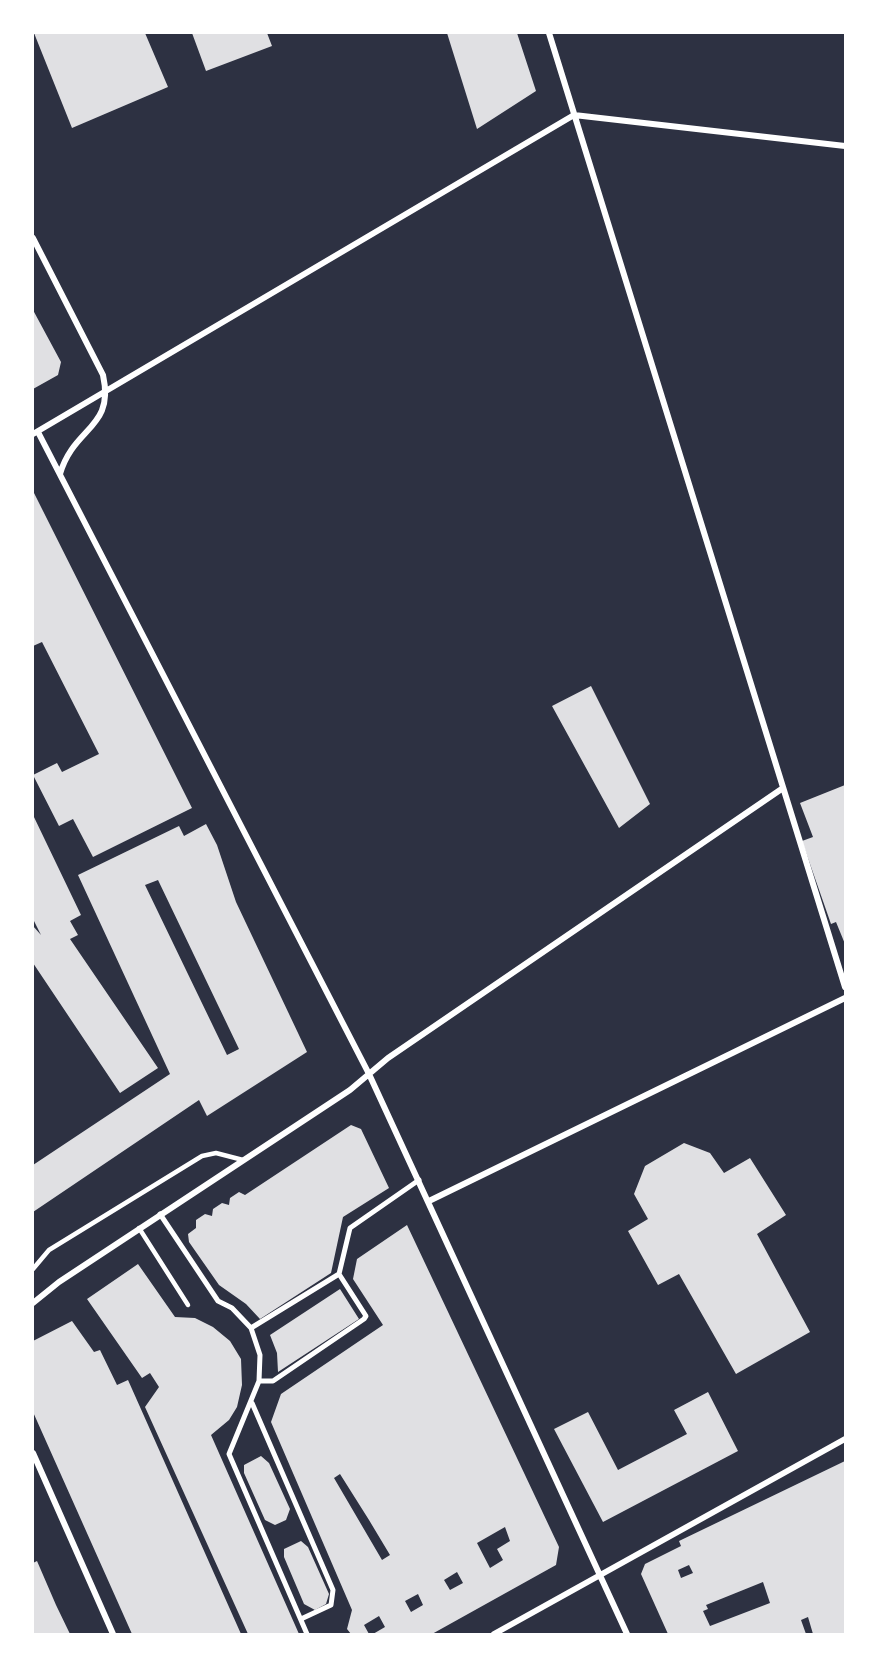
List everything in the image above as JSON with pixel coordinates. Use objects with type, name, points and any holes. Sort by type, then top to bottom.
[{"type":"street","points":[[549,33],[783,788],[814,881],[845,987]]},
{"type":"street","points":[[627,1634],[369,1074],[60,474],[35,433],[107,393],[574,116],[845,146]]},
{"type":"street","points":[[33,238],[103,375],[107,393],[104,410],[70,449],[60,474]]},
{"type":"street","points":[[33,1303],[58,1282],[350,1090],[397,1052],[783,788]]},
{"type":"street","points":[[429,1201],[845,998]]},
{"type":"street","points":[[251,1328],[339,1274],[350,1228],[419,1180]]},
{"type":"street","points":[[160,1214],[218,1301],[232,1308],[251,1328],[260,1355],[259,1381],[252,1403],[238,1427],[229,1454],[308,1634]]},
{"type":"street","points":[[259,1381],[273,1381],[364,1319],[366,1316],[339,1274]]},
{"type":"street","points":[[252,1403],[333,1590],[332,1605],[301,1619]]},
{"type":"street","points":[[494,1634],[845,1439]]},
{"type":"street","points":[[33,1453],[112,1632],[103,1634]]},
{"type":"lane","points":[[33,1269],[49,1250],[202,1156],[216,1153],[243,1160]]},
{"type":"lane","points":[[140,1228],[188,1305]]},
{"type":"building","points":[[34,33],[145,33],[168,87],[72,128]]},
{"type":"building","points":[[192,33],[267,33],[272,46],[206,71]]},
{"type":"building","points":[[447,33],[517,33],[536,91],[477,129]]},
{"type":"building","points":[[33,310],[61,362],[58,375],[33,389]]},
{"type":"building","points":[[33,491],[192,808],[93,857],[73,819],[59,826],[33,775],[57,763],[62,772],[99,754],[42,642],[33,646]]},
{"type":"building","points":[[591,686],[650,804],[619,828],[552,706]]},
{"type":"building","points":[[845,785],[845,944],[836,922],[831,924],[802,841],[813,837],[800,803]]},
{"type":"building","points":[[33,815],[81,915],[70,921],[78,935],[70,939],[158,1068],[120,1093],[33,963],[33,926],[41,935],[33,919]]},
{"type":"building","points":[[206,824],[217,845],[236,902],[307,1052],[207,1116],[199,1100],[33,1212],[33,1165],[170,1074],[78,875],[179,826],[184,836]],"holes":[[[158,880],[239,1049],[227,1055],[145,885]]]},
{"type":"building","points":[[351,1125],[361,1129],[389,1188],[343,1217],[331,1273],[260,1319],[246,1304],[219,1285],[189,1242],[188,1234],[196,1228],[196,1220],[205,1214],[212,1216],[213,1209],[222,1203],[229,1205],[230,1198],[239,1192],[245,1195]]},
{"type":"building","points":[[684,1143],[710,1153],[724,1173],[750,1158],[786,1215],[757,1234],[810,1332],[736,1374],[679,1274],[658,1285],[628,1231],[648,1219],[634,1194],[645,1166]]},
{"type":"building","points":[[407,1225],[559,1547],[556,1565],[432,1634],[373,1634],[385,1627],[379,1616],[364,1625],[369,1634],[351,1634],[347,1629],[352,1610],[271,1422],[281,1394],[383,1325],[353,1279],[357,1259]],"holes":[[[340,1474],[390,1555],[382,1560],[334,1478]],[[505,1527],[510,1541],[497,1549],[503,1560],[490,1568],[477,1543]],[[457,1572],[463,1583],[450,1590],[444,1580]],[[418,1594],[423,1605],[411,1612],[405,1601]]]},
{"type":"building","points":[[138,1264],[175,1317],[195,1318],[213,1327],[230,1341],[241,1359],[242,1385],[237,1407],[229,1420],[211,1435],[299,1634],[248,1634],[145,1407],[159,1387],[150,1373],[142,1378],[87,1299]]},
{"type":"building","points":[[340,1289],[359,1319],[278,1372],[277,1353],[270,1335]]},
{"type":"building","points":[[72,1321],[94,1352],[100,1350],[117,1385],[128,1380],[241,1634],[132,1634],[33,1412],[33,1341]]},
{"type":"building","points":[[708,1392],[738,1451],[603,1522],[554,1429],[588,1412],[618,1470],[687,1434],[674,1410]]},
{"type":"building","points":[[261,1456],[269,1463],[290,1509],[286,1520],[275,1525],[265,1520],[244,1473],[244,1465]]},
{"type":"building","points":[[845,1461],[845,1634],[813,1634],[808,1617],[801,1620],[806,1634],[668,1634],[641,1574],[645,1564],[681,1546],[679,1541]],"holes":[[[689,1565],[693,1573],[681,1578],[678,1570]],[[763,1582],[770,1603],[710,1626],[703,1611],[708,1609],[706,1605]]]},
{"type":"building","points":[[301,1541],[308,1547],[329,1594],[326,1604],[315,1610],[304,1604],[284,1557],[284,1549]]},
{"type":"building","points":[[37,1561],[70,1634],[33,1634],[33,1563]]}]
